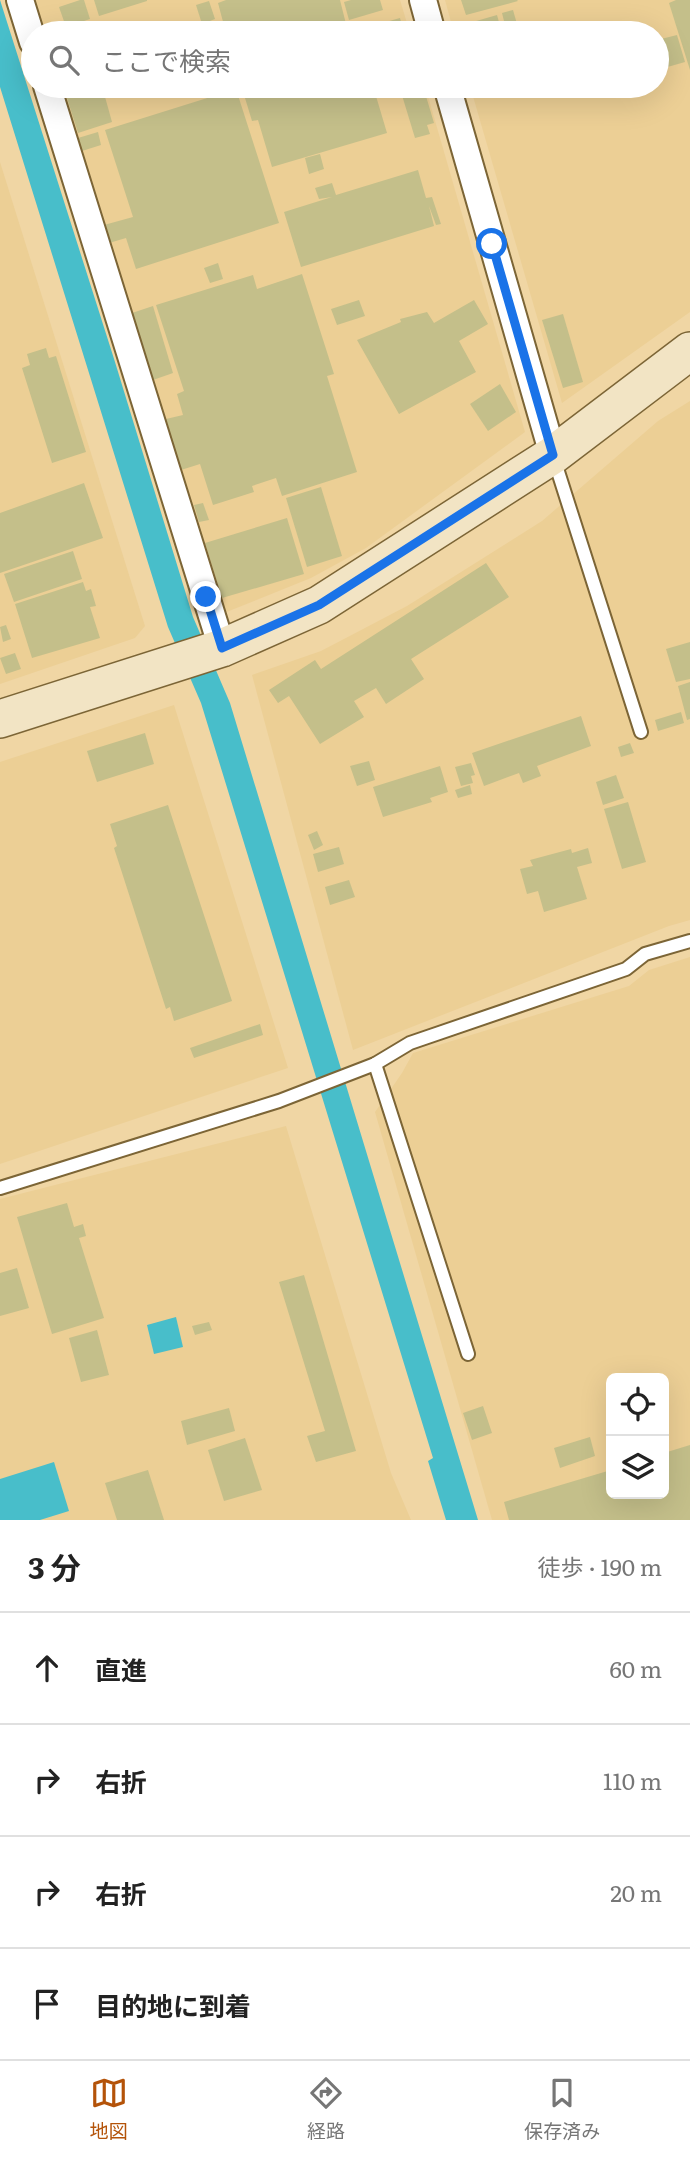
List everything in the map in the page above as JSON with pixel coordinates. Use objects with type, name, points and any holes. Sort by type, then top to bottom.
[{"type":"street","points":[[20,0],[26,21]]},
{"type":"street","points":[[423,0],[429,21]]},
{"type":"street","points":[[50,98],[204,654]]},
{"type":"street","points":[[450,98],[553,455]]},
{"type":"street","points":[[0,719],[204,654],[319,605],[553,455],[690,351]]},
{"type":"lane","points":[[553,455],[641,732]]},
{"type":"lane","points":[[0,1188],[279,1101],[375,1064],[410,1043],[626,969],[645,954],[690,941]]},
{"type":"lane","points":[[375,1064],[468,1354]]},
{"type":"shaded area","points":[[33,0],[400,0],[406,21],[39,21]]},
{"type":"shaded area","points":[[445,0],[690,0],[690,312],[562,403],[473,98],[669,98],[669,21],[451,21]]},
{"type":"shaded area","points":[[64,98],[428,98],[525,432],[366,548],[311,578],[224,613]]},
{"type":"shaded area","points":[[0,162],[145,626],[135,638],[0,684]]},
{"type":"shaded area","points":[[690,401],[690,920],[353,1050],[252,675],[321,651],[407,606],[542,521],[658,421]]},
{"type":"shaded area","points":[[174,705],[288,1068],[0,1164],[0,762]]},
{"type":"shaded area","points":[[690,957],[690,1520],[492,1520],[375,1112],[413,1053],[629,986],[649,970]]},
{"type":"shaded area","points":[[286,1126],[391,1473],[411,1520],[0,1520],[0,1199]]},
{"type":"water","points":[[0,0],[21,66],[21,98],[31,98],[193,617],[230,703],[478,1520],[446,1520],[428,1461],[433,1458],[201,703],[168,627],[0,87]]},
{"type":"water","points":[[176,1317],[183,1347],[154,1354],[147,1325]]},
{"type":"water","points":[[54,1462],[69,1511],[40,1520],[0,1520],[0,1479]]},
{"type":"building","points":[[84,0],[90,19],[64,21],[59,7]]},
{"type":"building","points":[[94,0],[147,0],[147,1],[99,16]]},
{"type":"building","points":[[226,0],[340,0],[345,21],[223,21],[218,3]]},
{"type":"building","points":[[380,0],[383,10],[349,20],[344,2]]},
{"type":"building","points":[[461,0],[517,0],[518,1],[466,15]]},
{"type":"building","points":[[690,0],[690,70],[669,3]]},
{"type":"building","points":[[209,1],[215,19],[201,21],[196,5]]},
{"type":"building","points":[[513,10],[516,21],[504,21],[502,13]]},
{"type":"building","points":[[497,15],[499,21],[476,21]]},
{"type":"building","points":[[677,35],[685,62],[669,67],[669,37]]},
{"type":"building","points":[[67,98],[105,98],[112,122],[78,133]]},
{"type":"building","points":[[207,98],[239,98],[279,223],[136,269],[126,238],[109,243],[104,225],[133,217],[105,130]]},
{"type":"building","points":[[245,98],[377,98],[387,133],[272,167],[258,120],[252,121]]},
{"type":"building","points":[[403,98],[427,98],[434,123],[427,125],[430,134],[415,138]]},
{"type":"building","points":[[98,132],[101,145],[82,151],[78,138]]},
{"type":"building","points":[[320,154],[324,169],[309,174],[305,158]]},
{"type":"building","points":[[418,170],[426,198],[432,197],[441,224],[436,225],[429,206],[434,226],[301,267],[284,212],[332,197],[319,199],[315,188],[332,183],[336,195]]},
{"type":"building","points":[[218,263],[223,279],[210,283],[204,268]]},
{"type":"building","points":[[302,274],[334,374],[327,376],[357,472],[282,496],[276,478],[252,486],[254,492],[213,505],[200,464],[181,470],[166,419],[183,415],[177,394],[184,391],[156,305],[253,275],[257,289]]},
{"type":"building","points":[[359,300],[365,316],[337,325],[331,309]]},
{"type":"building","points":[[474,300],[488,324],[459,341],[476,372],[399,414],[357,340],[401,322],[400,319],[427,312],[434,323]]},
{"type":"building","points":[[153,306],[173,373],[153,380],[132,313]]},
{"type":"building","points":[[563,314],[583,382],[563,388],[542,320]]},
{"type":"building","points":[[46,348],[49,358],[56,356],[86,452],[52,463],[22,368],[30,365],[27,354]]},
{"type":"building","points":[[500,384],[516,412],[488,431],[470,404]]},
{"type":"building","points":[[84,483],[103,538],[0,573],[0,513]]},
{"type":"building","points":[[321,487],[342,556],[307,567],[286,498]]},
{"type":"building","points":[[203,503],[209,520],[199,522],[194,505]]},
{"type":"building","points":[[287,518],[304,574],[222,598],[205,543]]},
{"type":"building","points":[[73,551],[82,579],[14,602],[4,574]]},
{"type":"building","points":[[486,563],[509,597],[411,659],[424,679],[386,704],[376,688],[354,701],[364,717],[320,744],[289,696],[278,703],[269,690],[315,660],[321,669]]},
{"type":"building","points":[[83,582],[86,591],[91,589],[96,606],[90,607],[100,638],[32,658],[15,604]]},
{"type":"building","points":[[6,625],[11,639],[3,642],[0,627]]},
{"type":"building","points":[[690,642],[690,679],[676,682],[666,649]]},
{"type":"building","points":[[15,653],[21,669],[6,674],[0,658]]},
{"type":"building","points":[[690,682],[690,719],[687,720],[678,686]]},
{"type":"building","points":[[681,712],[684,723],[658,731],[655,720]]},
{"type":"building","points":[[581,716],[591,746],[537,766],[541,776],[523,783],[519,773],[484,786],[472,753]]},
{"type":"building","points":[[145,733],[154,764],[97,782],[87,751]]},
{"type":"building","points":[[630,743],[634,753],[621,757],[618,747]]},
{"type":"building","points":[[369,761],[375,780],[357,786],[350,766]]},
{"type":"building","points":[[471,763],[475,775],[471,776],[473,783],[461,786],[455,767]]},
{"type":"building","points":[[440,766],[448,792],[430,798],[432,802],[383,817],[373,787]]},
{"type":"building","points":[[616,775],[624,798],[603,805],[596,782]]},
{"type":"building","points":[[470,785],[472,794],[458,798],[455,790]]},
{"type":"building","points":[[628,802],[646,862],[622,869],[604,809]]},
{"type":"building","points":[[168,805],[232,1001],[174,1021],[170,1007],[166,1009],[114,848],[117,846],[110,824]]},
{"type":"building","points":[[317,831],[323,845],[314,850],[308,835]]},
{"type":"building","points":[[339,847],[344,864],[318,872],[313,854]]},
{"type":"building","points":[[588,848],[592,863],[577,867],[587,899],[544,912],[538,891],[527,894],[520,869],[533,866],[530,860],[571,849],[572,853]]},
{"type":"building","points":[[349,880],[355,897],[330,905],[325,887]]},
{"type":"building","points":[[260,1024],[263,1035],[194,1058],[190,1048]]},
{"type":"building","points":[[67,1203],[74,1227],[83,1224],[86,1236],[79,1238],[104,1318],[52,1334],[17,1217]]},
{"type":"building","points":[[17,1268],[29,1308],[0,1316],[0,1273]]},
{"type":"building","points":[[304,1275],[356,1451],[316,1462],[307,1436],[325,1431],[279,1282]]},
{"type":"building","points":[[209,1322],[212,1330],[195,1335],[192,1326]]},
{"type":"building","points":[[97,1330],[109,1375],[81,1382],[69,1338]]},
{"type":"building","points":[[483,1406],[492,1433],[472,1440],[463,1413]]},
{"type":"building","points":[[229,1408],[235,1431],[187,1445],[181,1421]]},
{"type":"building","points":[[590,1437],[595,1456],[560,1468],[554,1448]]},
{"type":"building","points":[[245,1438],[262,1490],[224,1501],[208,1450]]},
{"type":"building","points":[[690,1445],[690,1520],[509,1520],[504,1502],[606,1471],[606,1499],[669,1499],[669,1451]]},
{"type":"building","points":[[148,1470],[164,1520],[117,1520],[105,1483]]},
{"type":"route","points":[[206,597],[222,648],[319,605],[553,455],[492,244]]}]
